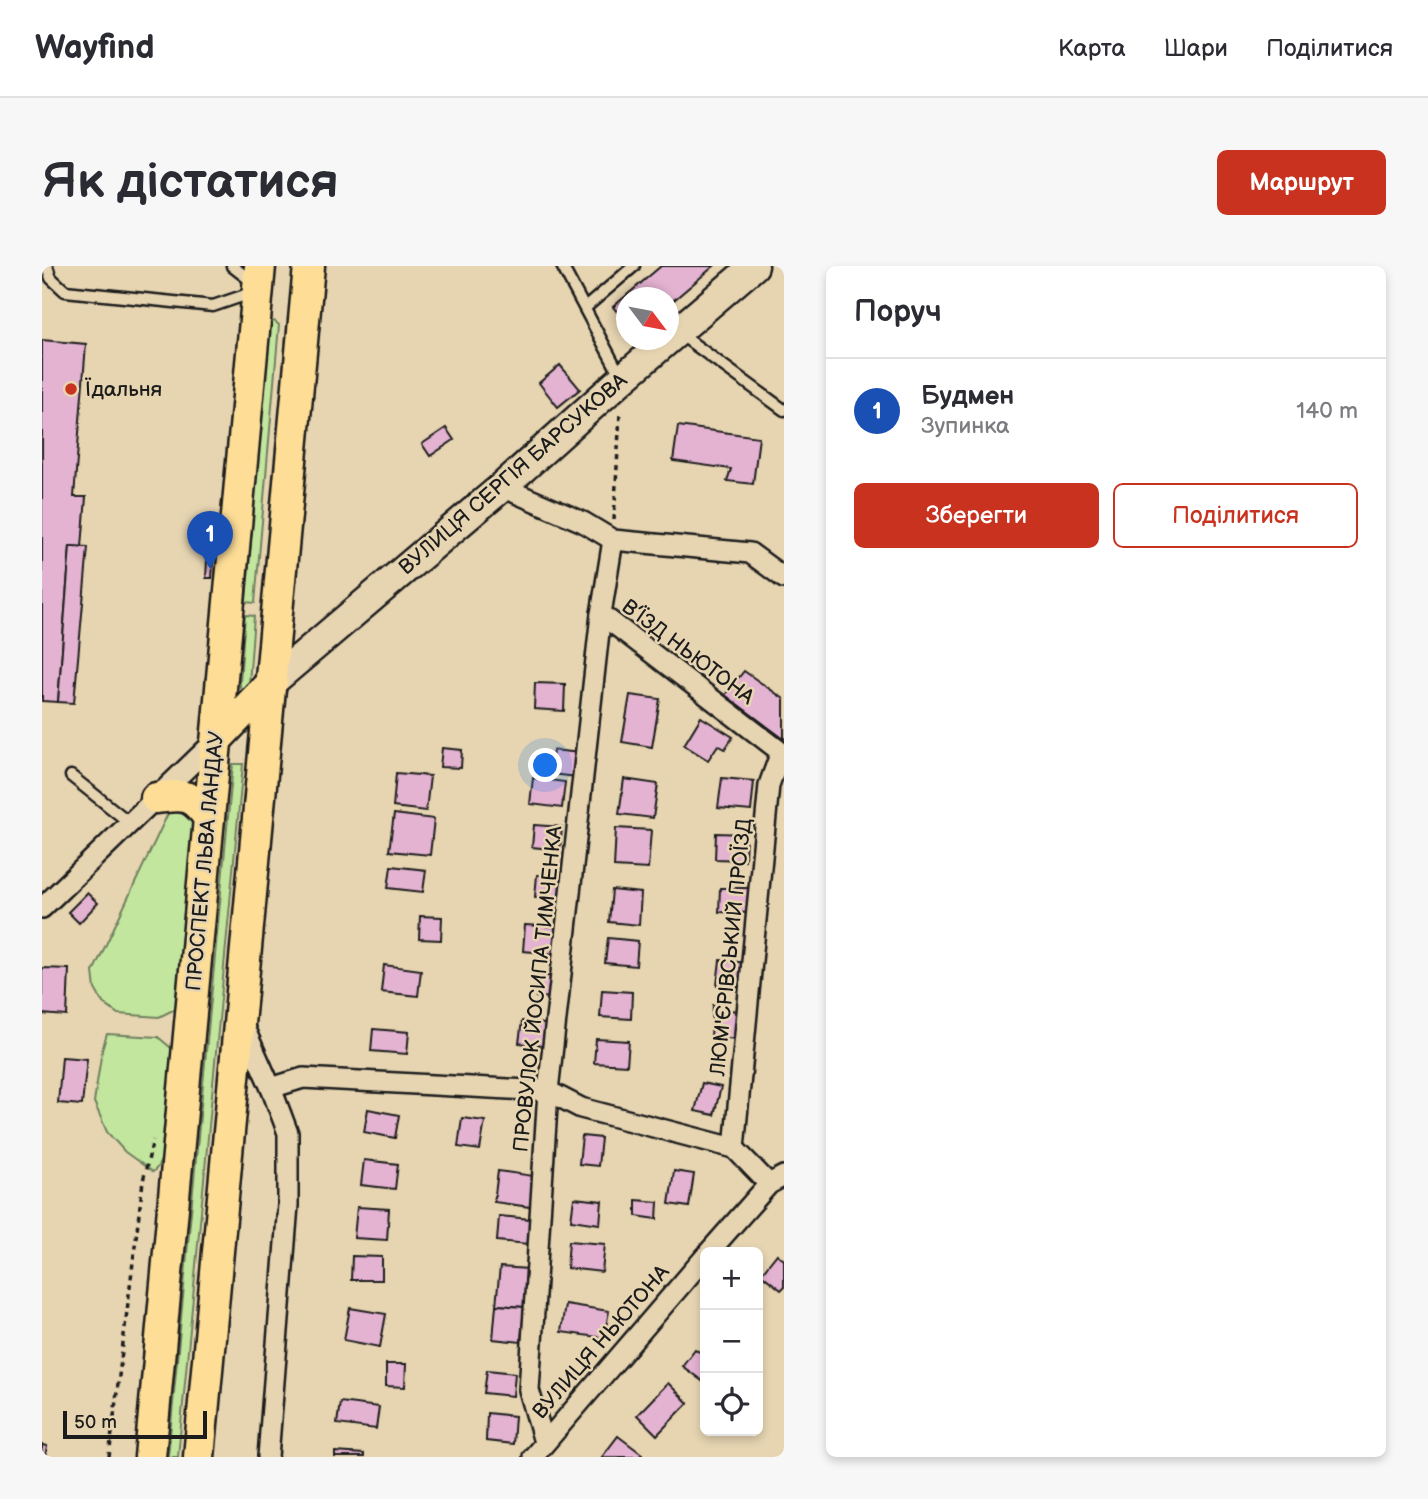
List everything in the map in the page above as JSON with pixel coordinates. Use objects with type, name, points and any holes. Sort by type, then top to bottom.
[{"type":"main road","points":[[199,1457],[309,266]]},
{"type":"main road","name":"ВУЛИЦЯ СЕРГІЯ БАРСУКОВА","points":[[679,331],[754,266]]},
{"type":"main road","points":[[258,286],[305,304]]},
{"type":"main road","name":"ПРОСПЕКТ ЛЬВА ЛАНДАУ","points":[[150,1457],[258,286]]},
{"type":"main road","name":"ВУЛИЦЯ СЕРГІЯ БАРСУКОВА","points":[[272,682],[502,487],[657,350]]},
{"type":"main road","points":[[217,739],[272,682]]},
{"type":"main road","points":[[156,798],[177,795],[190,797],[209,818]]},
{"type":"street","points":[[502,487],[583,522],[613,540],[750,553],[784,578]]},
{"type":"street","name":"ПРОВУЛОК ЙОСИПА ТИМЧЕНКА","points":[[538,1450],[528,1390],[548,1091],[601,614],[613,540]]},
{"type":"street","name":"В’ЇЗД НЬЮТОНА","points":[[601,614],[781,752]]},
{"type":"street","points":[[42,908],[217,739]]},
{"type":"street","name":"ЛЮМ'ЄРІВСЬКИЙ ПРОЇЗД","points":[[734,1148],[769,785],[781,752]]},
{"type":"street","points":[[240,1019],[288,1133],[288,1205],[268,1457]]},
{"type":"street","points":[[271,1088],[303,1078],[548,1091],[581,1108],[734,1148],[777,1180],[714,1247]]},
{"type":"street","name":"ВУЛИЦЯ НЬЮТОНА","points":[[538,1450],[700,1263]]},
{"type":"lane","points":[[47,266],[51,278],[65,291],[213,306],[258,286],[233,266]]},
{"type":"lane","points":[[562,266],[622,379]]},
{"type":"lane","points":[[585,308],[634,266]]},
{"type":"lane","points":[[679,333],[784,410]]},
{"type":"lane","points":[[71,776],[130,823]]},
{"type":"path","points":[[613,540],[622,379]]},
{"type":"path","points":[[108,1457],[143,1181],[155,1132]]},
{"type":"green space","points":[[274,321],[279,325],[255,603],[246,602],[267,333]]},
{"type":"green space","points":[[245,615],[254,616],[249,684],[243,690],[240,682]]},
{"type":"green space","points":[[233,764],[243,764],[178,1457],[168,1457]]},
{"type":"green space","points":[[171,807],[196,811],[177,1008],[159,1017],[118,1014],[103,1003],[95,989],[93,972]]},
{"type":"green space","points":[[107,1034],[158,1037],[177,1053],[168,1135],[159,1164],[153,1172],[125,1152],[107,1132],[94,1102]]},
{"type":"building","points":[[661,266],[714,266],[679,296],[679,287],[636,287]]},
{"type":"building","points":[[42,340],[86,344],[74,497],[86,497],[82,547],[70,546],[58,702],[42,701]]},
{"type":"building","points":[[560,365],[580,389],[558,407],[539,383]]},
{"type":"building","points":[[678,426],[759,437],[753,484],[727,481],[731,469],[673,461]]},
{"type":"building","points":[[446,428],[454,440],[430,456],[422,444]]},
{"type":"building","points":[[70,546],[88,547],[74,703],[58,702]]},
{"type":"building","points":[[207,561],[213,562],[212,578],[206,578]]},
{"type":"building","points":[[744,671],[784,699],[784,739],[725,695]]},
{"type":"building","points":[[535,683],[565,684],[564,711],[534,709]]},
{"type":"building","points":[[630,695],[660,699],[652,747],[622,742]]},
{"type":"building","points":[[701,717],[733,737],[725,749],[718,745],[708,760],[684,745]]},
{"type":"building","points":[[442,748],[462,750],[461,768],[440,767]]},
{"type":"building","points":[[553,750],[580,753],[577,777],[550,774]]},
{"type":"building","points":[[396,773],[430,776],[426,811],[393,807]]},
{"type":"building","points":[[533,778],[565,782],[562,808],[530,804]]},
{"type":"building","points":[[722,778],[754,781],[751,811],[718,808]]},
{"type":"building","points":[[624,779],[658,784],[653,818],[619,814]]},
{"type":"building","points":[[394,814],[434,819],[430,855],[389,851]]},
{"type":"building","points":[[534,825],[562,827],[560,850],[532,847]]},
{"type":"building","points":[[616,828],[651,830],[648,869],[614,867]]},
{"type":"building","points":[[716,833],[746,834],[745,860],[715,859]]},
{"type":"building","points":[[391,866],[426,870],[423,892],[388,888]]},
{"type":"building","points":[[537,875],[569,878],[566,901],[535,897]]},
{"type":"building","points":[[720,888],[752,888],[751,913],[719,912]]},
{"type":"building","points":[[612,890],[641,893],[639,925],[609,922]]},
{"type":"building","points":[[87,893],[98,903],[79,923],[68,912]]},
{"type":"building","points":[[420,916],[442,917],[441,940],[419,939]]},
{"type":"building","points":[[525,925],[558,927],[556,954],[523,951]]},
{"type":"building","points":[[608,938],[638,941],[636,966],[605,963]]},
{"type":"building","points":[[720,960],[746,963],[744,988],[717,985]]},
{"type":"building","points":[[384,965],[421,970],[418,996],[381,992]]},
{"type":"building","points":[[42,968],[69,969],[67,1016],[42,1014]]},
{"type":"building","points":[[537,976],[557,976],[557,998],[536,997]]},
{"type":"building","points":[[602,990],[632,992],[631,1019],[600,1017]]},
{"type":"building","points":[[713,1005],[728,1006],[727,1010],[741,1011],[739,1039],[711,1037]]},
{"type":"building","points":[[522,1021],[552,1025],[549,1047],[519,1043]]},
{"type":"building","points":[[373,1029],[409,1032],[407,1054],[371,1051]]},
{"type":"building","points":[[596,1039],[629,1041],[627,1065],[594,1063]]},
{"type":"building","points":[[62,1057],[87,1059],[82,1105],[58,1103]]},
{"type":"building","points":[[702,1083],[721,1087],[714,1115],[695,1111]]},
{"type":"building","points":[[368,1109],[399,1115],[395,1138],[364,1132]]},
{"type":"building","points":[[462,1118],[485,1121],[480,1150],[458,1147]]},
{"type":"building","points":[[582,1136],[601,1138],[598,1166],[579,1164]]},
{"type":"building","points":[[364,1160],[398,1164],[395,1189],[361,1185]]},
{"type":"building","points":[[498,1171],[534,1176],[530,1207],[494,1202]]},
{"type":"building","points":[[674,1171],[694,1174],[689,1207],[669,1204]]},
{"type":"building","points":[[574,1198],[602,1201],[600,1224],[571,1220]]},
{"type":"building","points":[[636,1200],[658,1202],[657,1219],[636,1216]]},
{"type":"building","points":[[357,1207],[389,1209],[387,1240],[354,1238]]},
{"type":"building","points":[[499,1216],[530,1219],[528,1244],[497,1241]]},
{"type":"building","points":[[569,1241],[605,1244],[602,1272],[567,1268]]},
{"type":"building","points":[[777,1254],[784,1260],[784,1287],[781,1290],[763,1276],[763,1272]]},
{"type":"building","points":[[352,1256],[382,1257],[382,1280],[351,1280]]},
{"type":"building","points":[[500,1267],[528,1269],[524,1307],[496,1305]]},
{"type":"building","points":[[565,1304],[609,1311],[604,1338],[561,1332]]},
{"type":"building","points":[[496,1305],[524,1307],[521,1342],[493,1339]]},
{"type":"building","points":[[350,1308],[386,1314],[380,1347],[344,1340]]},
{"type":"building","points":[[695,1349],[700,1352],[700,1379],[682,1366]]},
{"type":"building","points":[[386,1364],[406,1364],[405,1387],[386,1386]]},
{"type":"building","points":[[487,1370],[515,1373],[513,1396],[484,1393]]},
{"type":"building","points":[[668,1383],[688,1403],[657,1435],[637,1415]]},
{"type":"building","points":[[340,1402],[379,1407],[376,1429],[337,1424]]},
{"type":"building","points":[[487,1413],[515,1416],[513,1444],[486,1441]]},
{"type":"building","points":[[618,1436],[642,1454],[639,1457],[602,1457]]},
{"type":"building","points":[[42,1445],[47,1446],[45,1457],[42,1457]]},
{"type":"building","points":[[335,1452],[364,1454],[364,1457],[335,1457]]},
{"type":"place","name":"Їдальня","points":[[71,389]]},
{"type":"place","name":"Будмен","points":[[210,569]]}]
